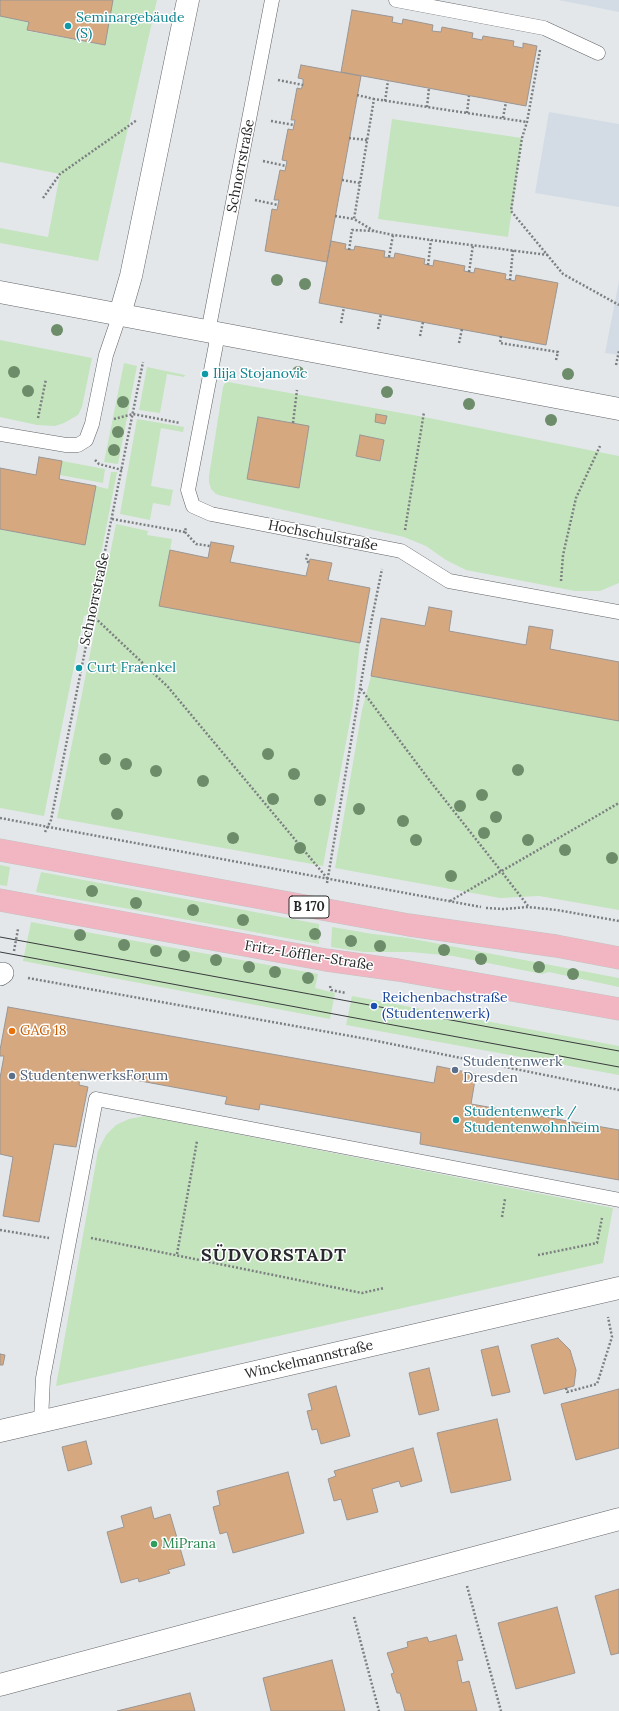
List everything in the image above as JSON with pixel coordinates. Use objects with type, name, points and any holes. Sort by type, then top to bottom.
[{"type":"main road","name":"B 170","points":[[0,850],[409,925],[556,946],[619,958]]},
{"type":"main road","name":"Fritz-Löffler-Straße","points":[[0,900],[326,960],[398,970],[619,1009]]},
{"type":"street","points":[[120,314],[131,276],[188,0]]},
{"type":"street","points":[[0,292],[619,409]]},
{"type":"street","name":"Winckelmannstraße","points":[[0,1431],[610,1290]]},
{"type":"street","points":[[0,1685],[619,1519]]},
{"type":"lane","name":"Schnorrstraße","points":[[213,333],[272,0]]},
{"type":"lane","points":[[396,0],[544,28],[598,53]]},
{"type":"lane","points":[[0,434],[66,445],[78,445],[86,440],[92,424],[106,355],[120,314]]},
{"type":"lane","points":[[193,506],[188,490],[200,427],[213,333]]},
{"type":"lane","name":"Hochschulstraße","points":[[193,506],[211,514],[401,551],[449,581],[619,612]]},
{"type":"lane","points":[[41,1421],[43,1378],[96,1099],[613,1199]]},
{"type":"path","points":[[544,28],[527,122],[522,138],[511,211],[549,255],[563,274],[619,305]]},
{"type":"path","points":[[385,101],[388,81]]},
{"type":"path","points":[[427,107],[429,88]]},
{"type":"path","points":[[357,95],[385,101],[527,122]]},
{"type":"path","points":[[467,113],[469,96]]},
{"type":"path","points":[[43,198],[60,174],[168,98]]},
{"type":"path","points":[[354,219],[374,99]]},
{"type":"path","points":[[503,118],[506,102]]},
{"type":"path","points":[[349,138],[367,140]]},
{"type":"path","points":[[342,180],[360,183]]},
{"type":"path","points":[[336,216],[354,219],[374,231]]},
{"type":"path","points":[[349,250],[352,230],[374,231],[393,235],[549,255]]},
{"type":"path","points":[[389,258],[393,235]]},
{"type":"path","points":[[428,265],[431,240]]},
{"type":"path","points":[[469,272],[472,245]]},
{"type":"path","points":[[510,280],[513,250]]},
{"type":"path","points":[[342,323],[344,307]]},
{"type":"path","points":[[378,329],[381,314]]},
{"type":"path","points":[[420,336],[422,322]]},
{"type":"path","points":[[459,343],[462,329]]},
{"type":"path","points":[[501,336],[500,343],[558,352],[556,360]]},
{"type":"path","points":[[616,364],[619,351]]},
{"type":"path","name":"Schnorrstraße","points":[[32,856],[51,820],[143,362]]},
{"type":"path","points":[[293,423],[297,390]]},
{"type":"path","points":[[401,551],[424,412]]},
{"type":"path","points":[[92,424],[133,414],[200,427]]},
{"type":"path","points":[[558,600],[563,555],[569,523],[576,498],[600,446]]},
{"type":"path","points":[[185,532],[193,506]]},
{"type":"path","points":[[112,519],[185,532],[196,544],[210,546]]},
{"type":"path","points":[[328,878],[370,629],[386,548]]},
{"type":"path","points":[[92,614],[168,687],[328,878]]},
{"type":"path","points":[[361,689],[430,781],[502,871],[528,907]]},
{"type":"path","points":[[450,901],[619,803]]},
{"type":"path","points":[[0,818],[486,908],[504,909],[528,907],[619,920]]},
{"type":"path","points":[[1,974],[352,1037],[619,1090]]},
{"type":"path","points":[[177,1254],[201,1119]]},
{"type":"path","points":[[538,1255],[597,1243],[613,1199]]},
{"type":"path","points":[[0,1230],[70,1238],[177,1254],[362,1293],[384,1288]]},
{"type":"path","points":[[566,1388],[567,1392],[597,1384],[612,1337],[610,1290]]},
{"type":"path","points":[[460,1561],[501,1711]]},
{"type":"path","points":[[347,1591],[379,1711]]},
{"type":"shaded area","points":[[558,0],[619,0],[619,12],[579,4]]},
{"type":"shaded area","points":[[549,112],[619,124],[619,207],[535,193]]},
{"type":"shaded area","points":[[619,281],[619,355],[605,353]]},
{"type":"green space","points":[[113,0],[157,0],[98,261],[0,243],[0,228],[48,237],[60,174],[0,162],[0,16],[29,22],[27,31],[104,45]]},
{"type":"green space","points":[[392,119],[522,138],[508,237],[378,219]]},
{"type":"green space","points":[[0,340],[92,358],[82,407],[78,415],[55,426],[37,425],[0,417]]},
{"type":"green space","points":[[124,363],[137,366],[118,464],[104,462]]},
{"type":"green space","points":[[147,367],[185,375],[184,377],[167,374],[160,413],[139,410]]},
{"type":"green space","points":[[228,382],[424,417],[619,456],[619,583],[600,591],[575,591],[466,570],[446,560],[426,546],[404,537],[216,494],[211,489],[209,476],[223,387],[225,383]],"holes":[[[258,417],[309,427],[299,488]],[[360,436],[383,440],[380,461],[356,456]]]},
{"type":"green space","points":[[137,419],[184,427],[183,432],[161,428],[151,486],[173,490],[170,506],[153,503],[150,520],[120,514]]},
{"type":"green space","points":[[62,461],[105,469],[103,483],[60,475]]},
{"type":"green space","points":[[111,472],[117,472],[89,614],[84,616],[44,816],[0,808],[0,529],[84,545],[96,486],[108,489]]},
{"type":"green space","points":[[116,524],[148,531],[147,535],[172,539],[160,606],[360,643],[353,705],[323,866],[57,818]]},
{"type":"green space","points":[[371,676],[619,721],[619,910],[539,896],[500,898],[335,868],[362,710]]},
{"type":"green space","points":[[0,865],[10,867],[7,886],[0,885]]},
{"type":"green space","points":[[41,872],[319,924],[319,944],[36,892]]},
{"type":"green space","points":[[31,922],[318,974],[315,988],[335,993],[330,1019],[23,961]]},
{"type":"green space","points":[[332,927],[408,938],[619,978],[619,987],[549,972],[542,974],[453,956],[411,952],[364,952],[331,947]]},
{"type":"green space","points":[[352,996],[619,1046],[619,1075],[346,1025]]},
{"type":"green space","points":[[145,1116],[613,1208],[603,1263],[56,1386],[98,1151],[106,1135],[116,1125],[129,1119]]},
{"type":"building","name":"Seminargebäude (S)","points":[[0,0],[113,0],[105,45],[27,30],[29,22],[0,16]]},
{"type":"building","points":[[352,10],[393,17],[392,22],[402,24],[403,19],[433,25],[432,31],[441,32],[442,27],[473,33],[472,38],[482,40],[483,36],[514,41],[513,46],[523,48],[523,43],[537,46],[526,106],[341,72]]},
{"type":"building","points":[[301,65],[361,76],[327,262],[265,251],[272,209],[277,210],[279,200],[274,200],[280,170],[285,171],[287,161],[282,160],[288,129],[293,130],[295,120],[291,120],[297,88],[301,89],[303,85],[303,79],[298,78]]},
{"type":"building","points":[[331,241],[346,244],[345,249],[354,250],[355,246],[385,251],[384,257],[394,258],[395,253],[425,259],[424,264],[433,266],[434,260],[465,266],[464,271],[474,273],[475,268],[506,274],[505,279],[515,281],[516,275],[558,283],[546,345],[319,303]]},
{"type":"building","points":[[376,414],[387,416],[385,424],[375,422]]},
{"type":"building","points":[[258,417],[309,426],[299,488],[247,479]]},
{"type":"building","points":[[360,435],[384,440],[380,461],[356,456]]},
{"type":"building","points":[[39,457],[62,461],[59,479],[96,486],[85,545],[0,529],[0,468],[36,475]]},
{"type":"building","points":[[211,542],[234,546],[230,562],[306,576],[310,559],[332,563],[328,580],[370,588],[360,643],[159,606],[170,550],[208,558]]},
{"type":"building","points":[[429,607],[452,611],[449,631],[526,645],[529,626],[553,630],[550,649],[619,662],[619,721],[371,676],[381,618],[425,626]]},
{"type":"building","name":"Studentenwerk / Studentenwohnheim","points":[[8,1007],[434,1083],[437,1066],[476,1074],[471,1104],[619,1130],[619,1180],[420,1144],[421,1133],[260,1104],[259,1110],[225,1104],[227,1097],[81,1070],[79,1085],[88,1087],[76,1147],[54,1144],[39,1222],[3,1216],[13,1157],[0,1154],[0,1078],[4,1056],[0,1056],[0,1050]]},
{"type":"building","points":[[558,1338],[570,1350],[576,1370],[574,1386],[544,1394],[531,1345]]},
{"type":"building","points":[[498,1346],[510,1392],[492,1396],[481,1350]]},
{"type":"building","points":[[0,1354],[5,1355],[3,1365],[0,1365]]},
{"type":"building","points":[[429,1368],[439,1410],[419,1415],[409,1373]]},
{"type":"building","points":[[336,1386],[350,1436],[321,1444],[317,1429],[312,1430],[307,1411],[312,1410],[308,1394]]},
{"type":"building","points":[[619,1389],[619,1448],[576,1460],[561,1404]]},
{"type":"building","points":[[497,1419],[511,1480],[451,1493],[437,1433]]},
{"type":"building","points":[[86,1441],[92,1464],[68,1471],[62,1447]]},
{"type":"building","points":[[413,1448],[422,1481],[401,1487],[399,1481],[372,1489],[378,1512],[347,1520],[341,1499],[334,1501],[328,1479],[336,1476],[334,1471]]},
{"type":"building","points":[[288,1472],[304,1533],[233,1553],[227,1532],[220,1534],[213,1507],[220,1505],[217,1491]]},
{"type":"building","points":[[151,1507],[154,1519],[170,1514],[185,1565],[168,1570],[170,1573],[139,1582],[138,1578],[121,1583],[107,1532],[124,1527],[121,1516]]},
{"type":"building","points":[[619,1589],[619,1653],[611,1655],[595,1596]]},
{"type":"building","points":[[557,1607],[575,1673],[516,1689],[498,1623]]},
{"type":"building","points":[[456,1635],[463,1660],[457,1661],[462,1683],[469,1681],[477,1711],[405,1711],[400,1693],[397,1693],[391,1674],[394,1673],[387,1653],[408,1647],[407,1642],[427,1637],[429,1642]]},
{"type":"building","points":[[332,1660],[345,1711],[271,1711],[263,1678]]},
{"type":"building","points":[[190,1693],[195,1711],[117,1711]]},
{"type":"tram line","points":[[0,937],[619,1051]]},
{"type":"tram line","points":[[0,952],[619,1067]]},
{"type":"place","name":"Seminargebäude (S)","points":[[68,26]]},
{"type":"place","name":"Ilija Stojanovic","points":[[205,374]]},
{"type":"place","name":"Curt Fraenkel","points":[[79,668]]},
{"type":"place","name":"Reichenbachstraße (Studentenwerk)","points":[[374,1006]]},
{"type":"place","name":"GAG 18","points":[[12,1031]]},
{"type":"place","name":"Studentenwerk Dresden","points":[[455,1070]]},
{"type":"place","name":"StudentenwerksForum","points":[[12,1076]]},
{"type":"place","name":"Studentenwerk / Studentenwohnheim","points":[[456,1120]]},
{"type":"place","name":"MiPrana","points":[[154,1544]]},
{"type":"district","name":"SÜDVORSTADT","points":[[274,1256]]}]
